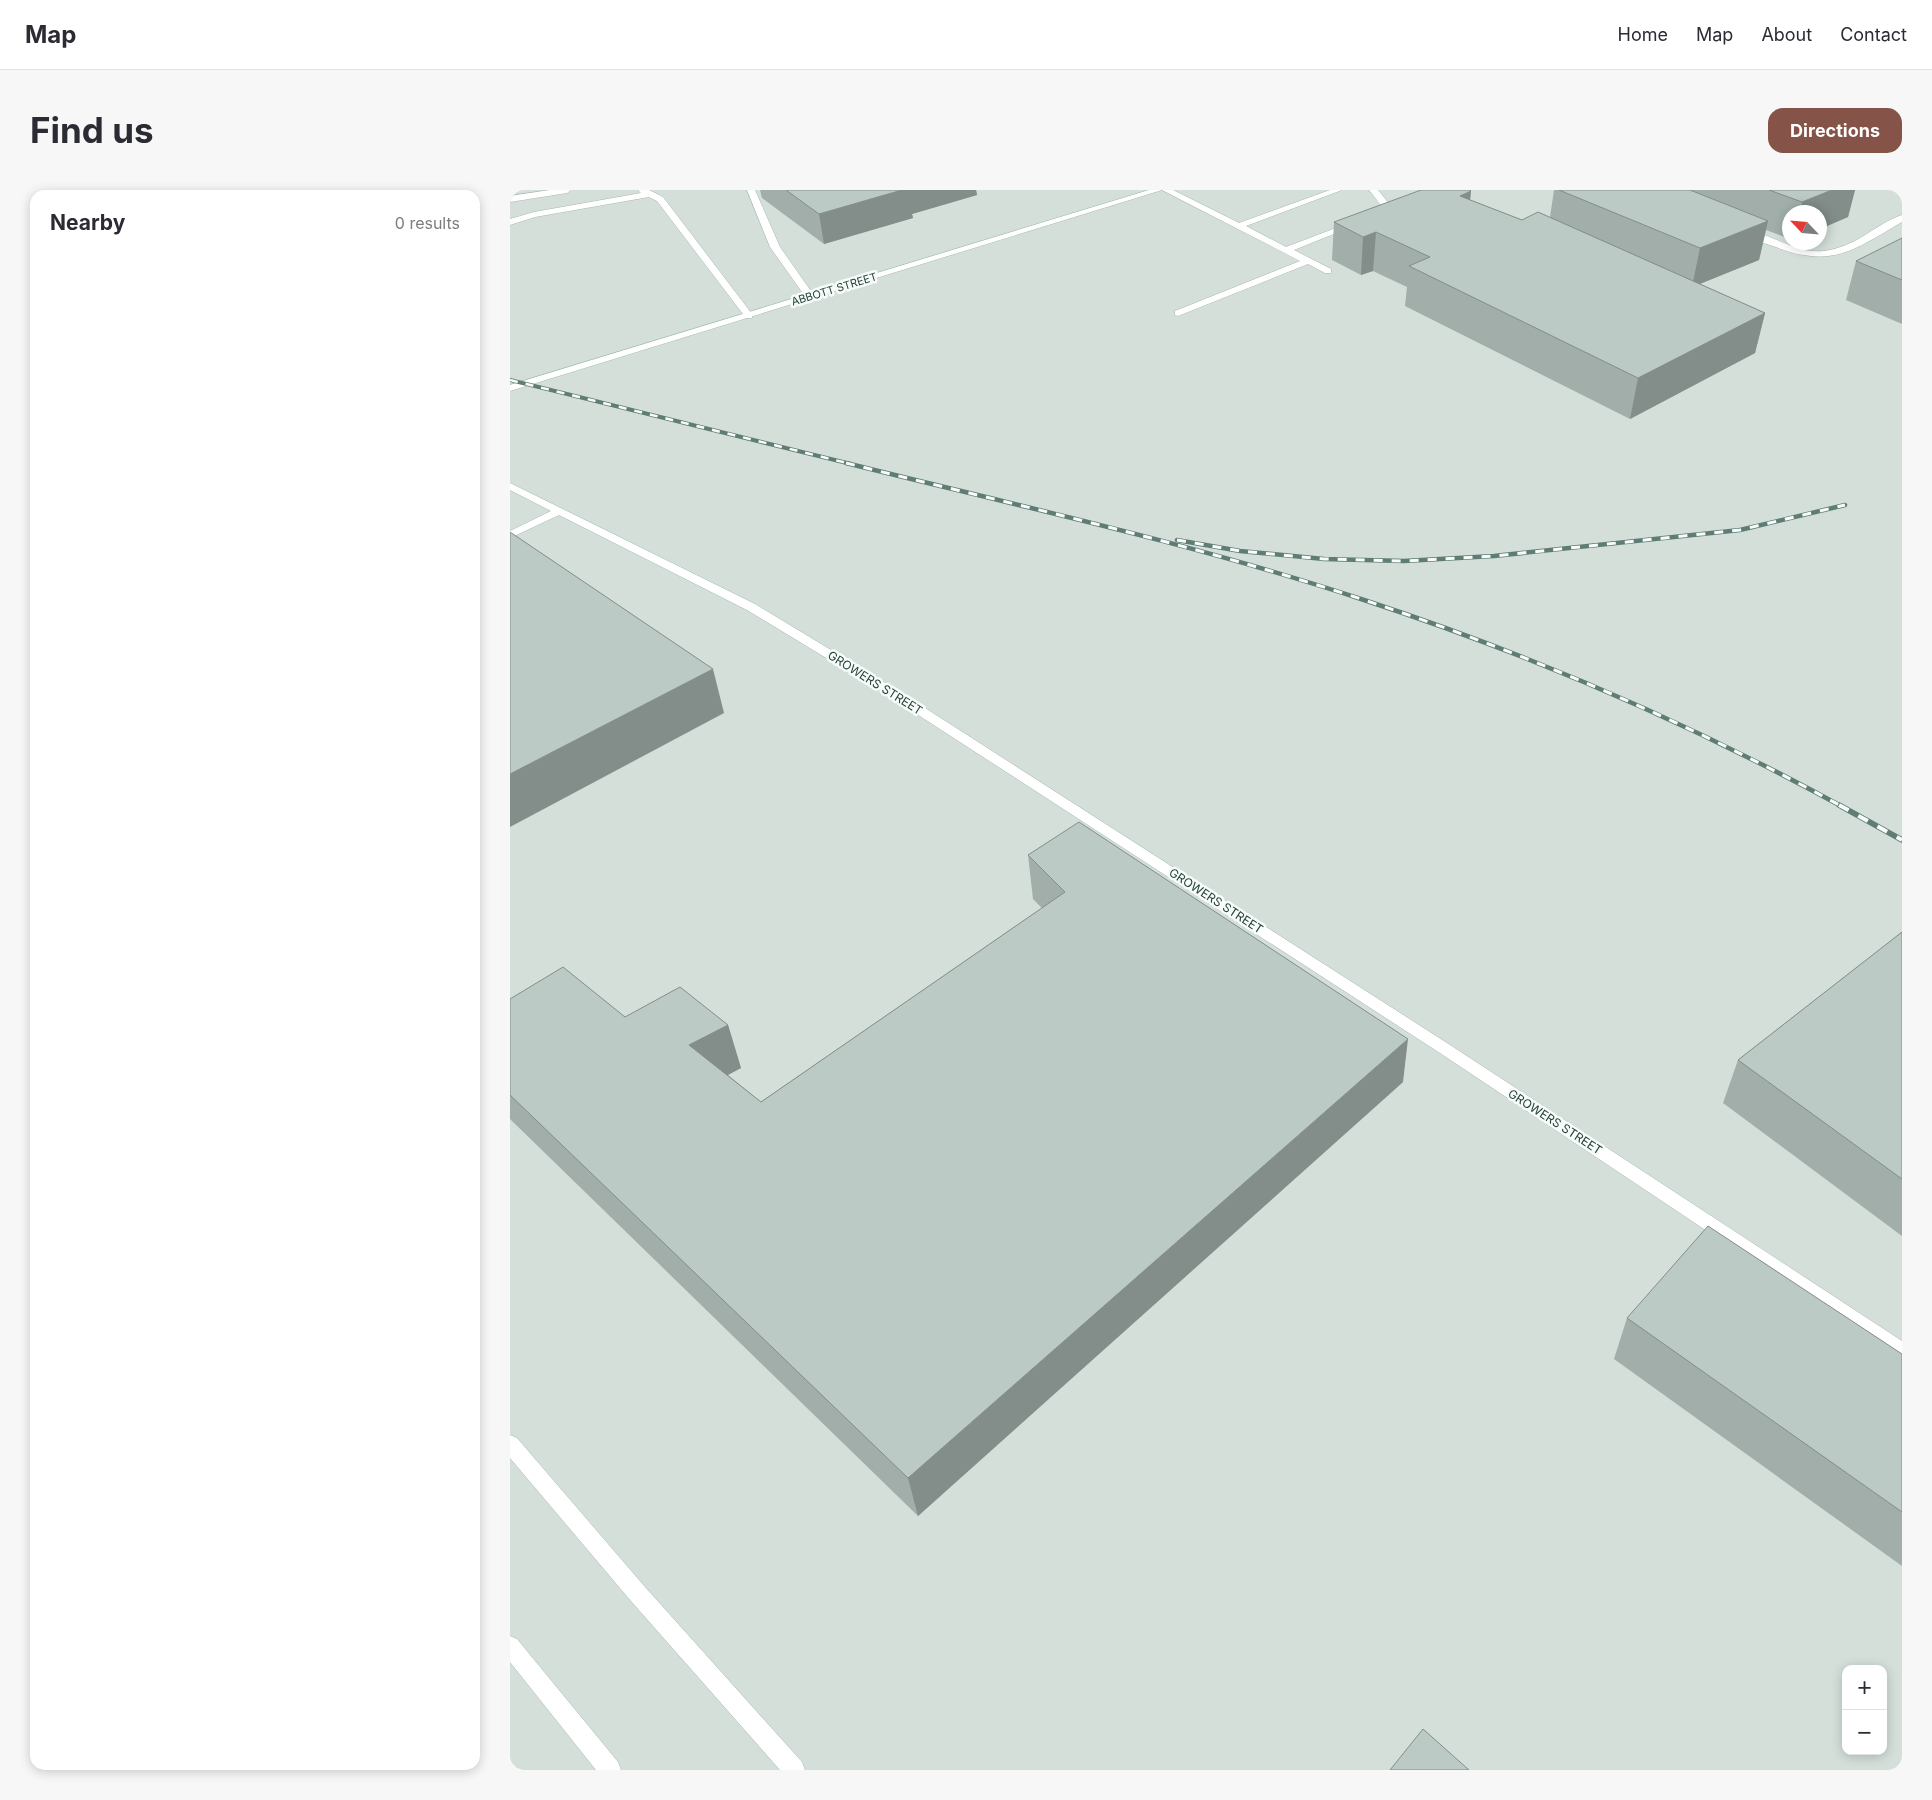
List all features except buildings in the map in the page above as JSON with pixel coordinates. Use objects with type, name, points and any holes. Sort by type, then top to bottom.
[{"type":"street","points":[[510,199],[567,190]]},
{"type":"street","points":[[751,190],[775,247],[810,297]]},
{"type":"street","name":"ABBOTT STREET","points":[[510,388],[1158,190]]},
{"type":"street","points":[[1166,190],[1328,271]]},
{"type":"street","points":[[1238,226],[1338,190]]},
{"type":"street","points":[[1286,250],[1380,215],[1386,205],[1373,190]]},
{"type":"street","points":[[510,222],[534,215],[646,192],[660,199],[749,316]]},
{"type":"street","points":[[1738,229],[1782,247],[1824,255],[1843,249],[1902,218]]},
{"type":"street","points":[[1178,313],[1308,262]]},
{"type":"street","name":"GROWERS STREET","points":[[510,486],[750,607],[893,693],[1436,1044],[1902,1351]]},
{"type":"street","points":[[510,535],[559,511]]},
{"type":"street","points":[[510,1444],[638,1594],[794,1770]]},
{"type":"street","points":[[510,1646],[610,1770]]},
{"type":"shaded area","points":[[510,190],[1902,190],[1902,1770],[510,1770]]},
{"type":"railway","points":[[510,380],[851,464]]},
{"type":"railway","points":[[846,463],[1171,543],[1300,580],[1426,621],[1487,643],[1607,692],[1726,746],[1841,806]]},
{"type":"railway","points":[[1177,540],[1240,551],[1324,559],[1404,561],[1494,556],[1740,530],[1845,505]]},
{"type":"railway","points":[[1839,805],[1902,840]]}]
